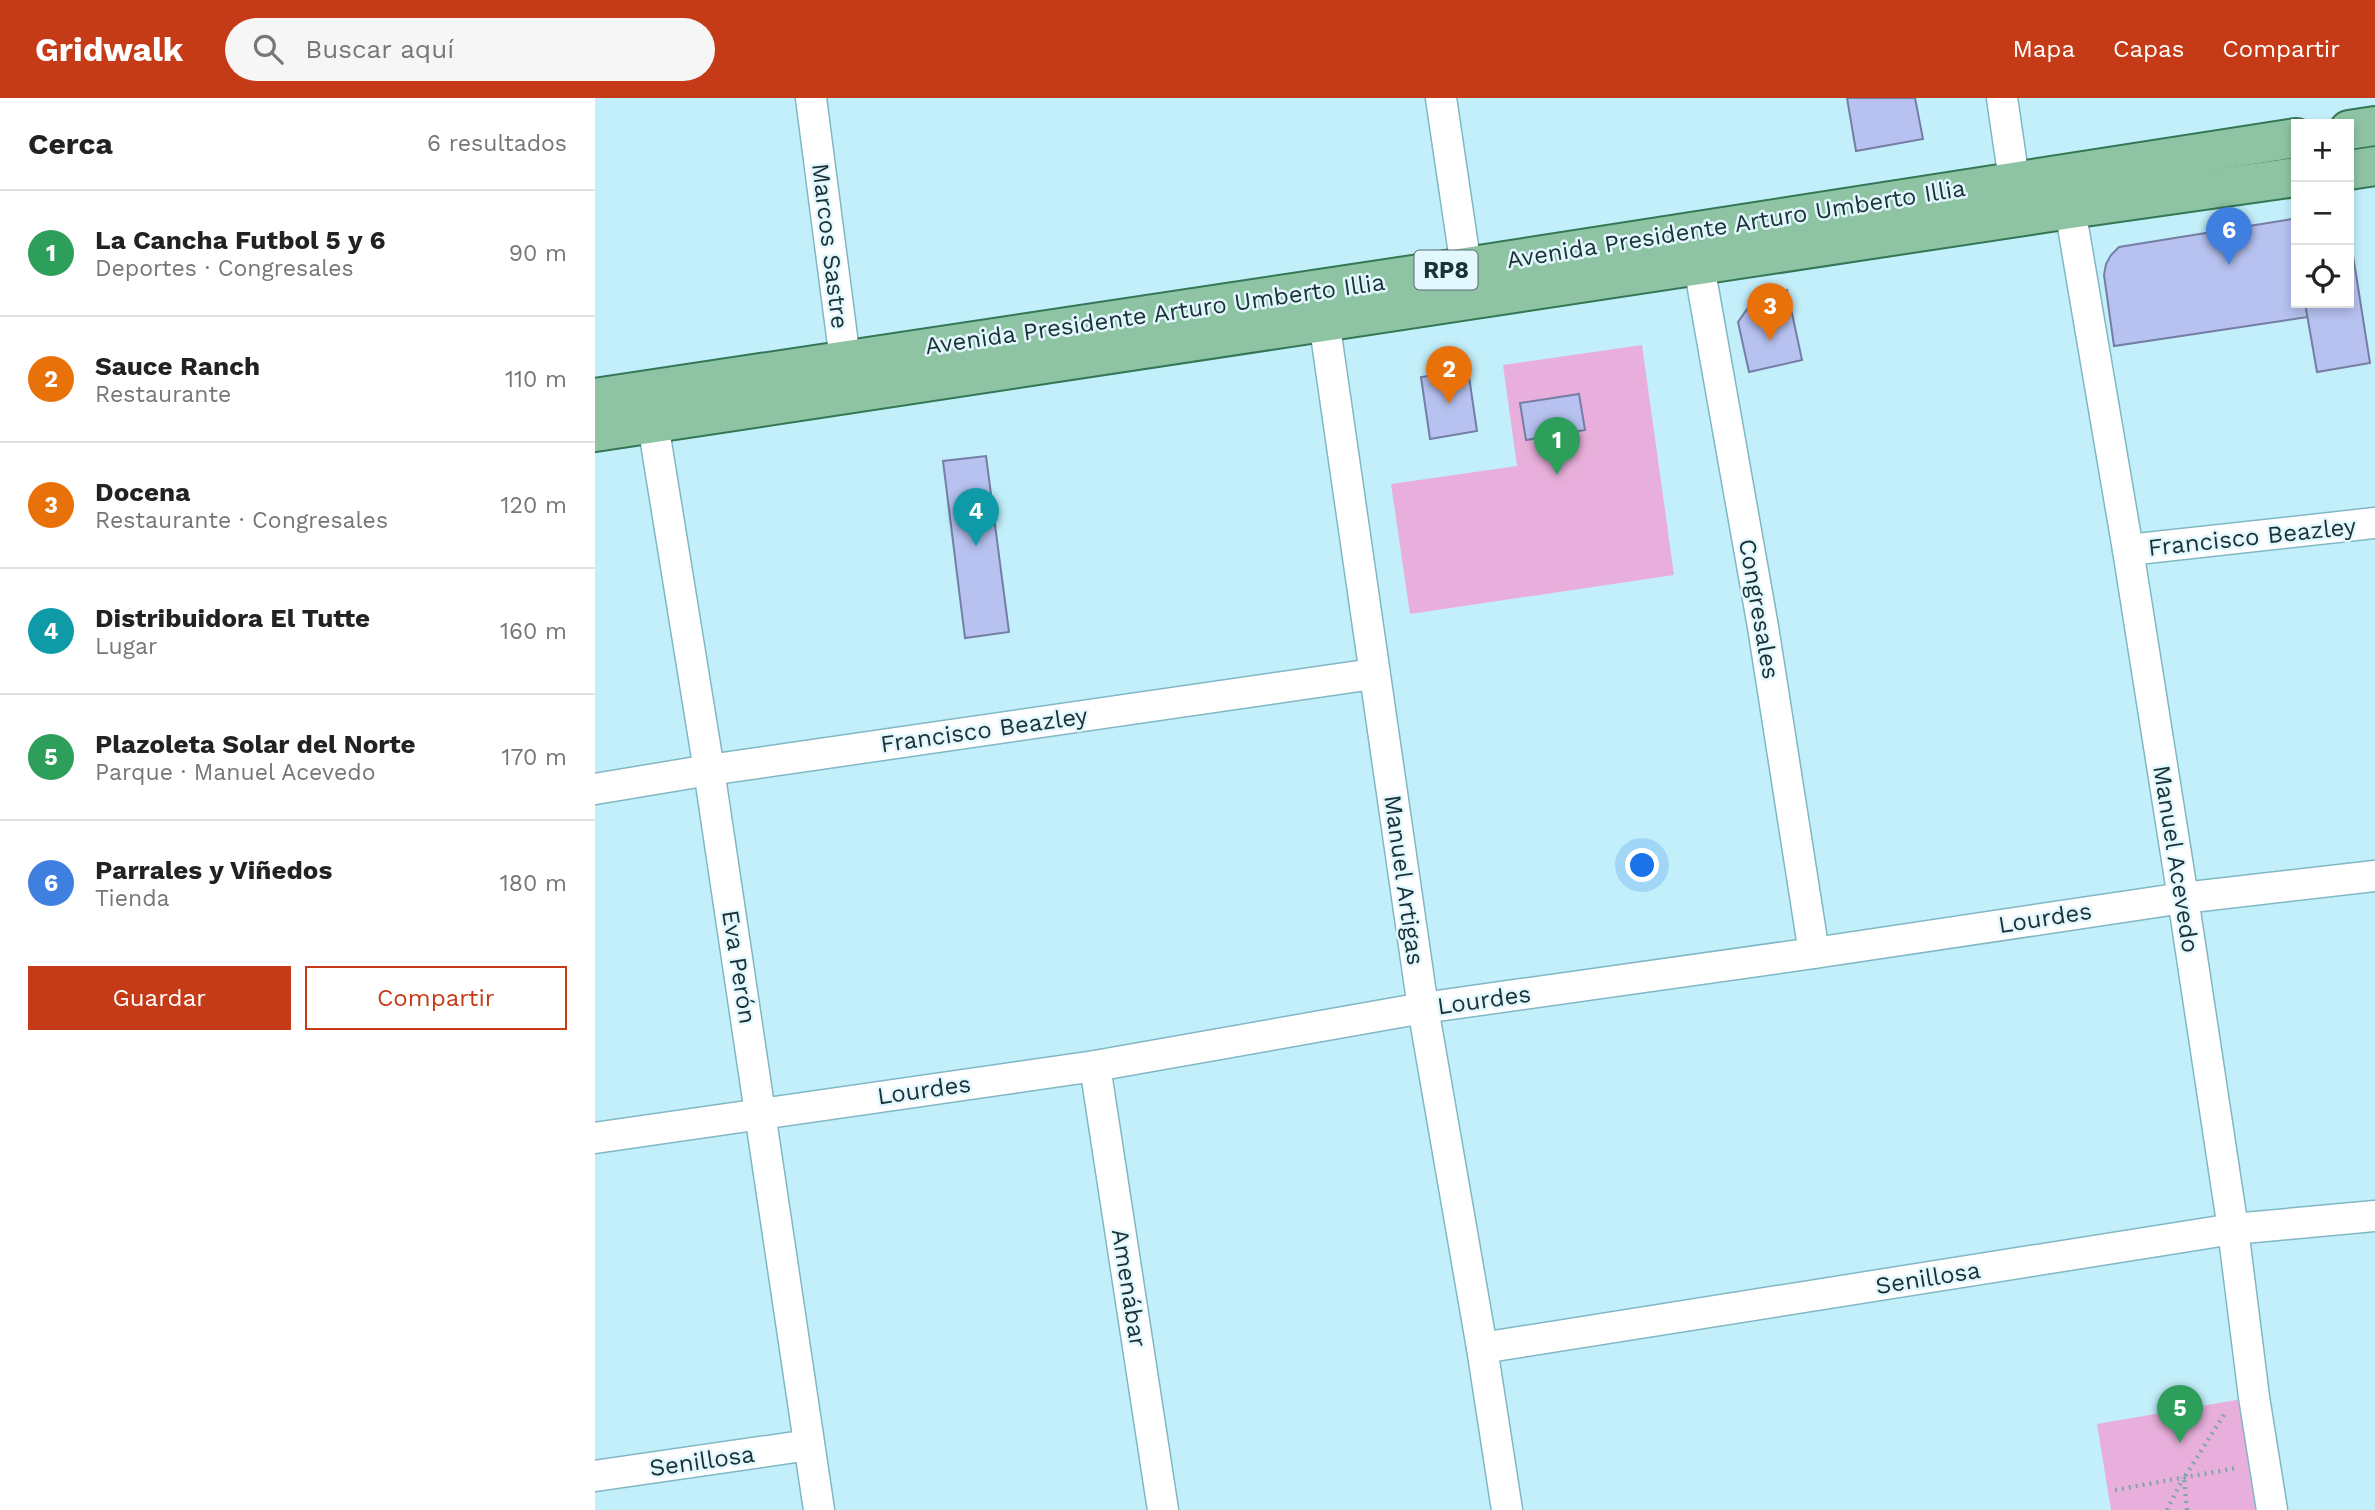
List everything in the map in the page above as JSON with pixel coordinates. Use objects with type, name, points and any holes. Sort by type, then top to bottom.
[{"type":"main road","points":[[2354,129],[2375,126]]},
{"type":"main road","name":"Avenida Presidente Arturo Umberto Illia","points":[[1321,306],[1466,267],[2291,139]]},
{"type":"main road","points":[[2354,169],[2375,166]]},
{"type":"main road","name":"Avenida Presidente Arturo Umberto Illia","points":[[595,398],[851,377],[1321,306],[1699,266],[2291,178]]},
{"type":"main road","name":"Avenida Presidente Arturo Umberto Illia","points":[[595,432],[653,424],[851,377]]},
{"type":"street","name":"Marcos Sastre","points":[[811,98],[851,377]]},
{"type":"street","points":[[1441,98],[1466,267]]},
{"type":"street","points":[[2002,98],[2014,180]]},
{"type":"street","name":"Manuel Acevedo","points":[[2070,209],[2183,898],[2272,1510]]},
{"type":"street","name":"Congresales","points":[[1699,266],[1763,627],[1814,953]]},
{"type":"street","name":"Manuel Artigas","points":[[1321,306],[1423,1008],[1507,1510]]},
{"type":"street","name":"Eva Perón","points":[[653,424],[709,770],[819,1510]]},
{"type":"street","name":"Francisco Beazley","points":[[2128,551],[2375,523]]},
{"type":"street","name":"Francisco Beazley","points":[[595,789],[709,770],[1373,674]]},
{"type":"street","name":"Lourdes","points":[[595,1138],[1095,1066],[1423,1008],[2183,898],[2375,876]]},
{"type":"street","name":"Amenábar","points":[[1095,1066],[1163,1510]]},
{"type":"street","name":"Senillosa","points":[[1482,1348],[2233,1229],[2375,1216]]},
{"type":"street","name":"Senillosa","points":[[595,1476],[809,1446]]},
{"type":"path","points":[[2167,1510],[2183,1478],[2227,1409],[2255,1404]]},
{"type":"path","points":[[2115,1490],[2264,1462]]},
{"type":"path","points":[[2183,1478],[2187,1510]]},
{"type":"shaded area","points":[[1642,345],[1674,575],[1410,614],[1391,484],[1517,466],[1503,365]]},
{"type":"shaded area","points":[[2254,1397],[2272,1510],[2111,1510],[2097,1424]]},
{"type":"building","points":[[1847,98],[1915,98],[1923,139],[1856,151]]},
{"type":"building","points":[[2291,219],[2291,308],[2306,308],[2308,317],[2114,346],[2104,275],[2106,264],[2119,247]]},
{"type":"building","points":[[2354,262],[2370,363],[2317,372],[2306,308],[2354,308]]},
{"type":"building","points":[[1787,290],[1802,360],[1749,372],[1738,322],[1755,298]]},
{"type":"building","points":[[1468,370],[1477,431],[1430,439],[1421,377]]},
{"type":"building","points":[[1579,394],[1585,430],[1526,440],[1520,403]]},
{"type":"building","points":[[986,456],[1009,632],[965,638],[943,461]]},
{"type":"place","name":"Parrales y Viñedos","points":[[2229,265]]},
{"type":"place","name":"Docena","points":[[1770,341]]},
{"type":"place","name":"Sauce Ranch","points":[[1449,404]]},
{"type":"place","name":"La Cancha Futbol 5 y 6","points":[[1557,475]]},
{"type":"place","name":"Distribuidora El Tutte","points":[[976,546]]},
{"type":"place","name":"Plazoleta Solar del Norte","points":[[2180,1443]]}]
